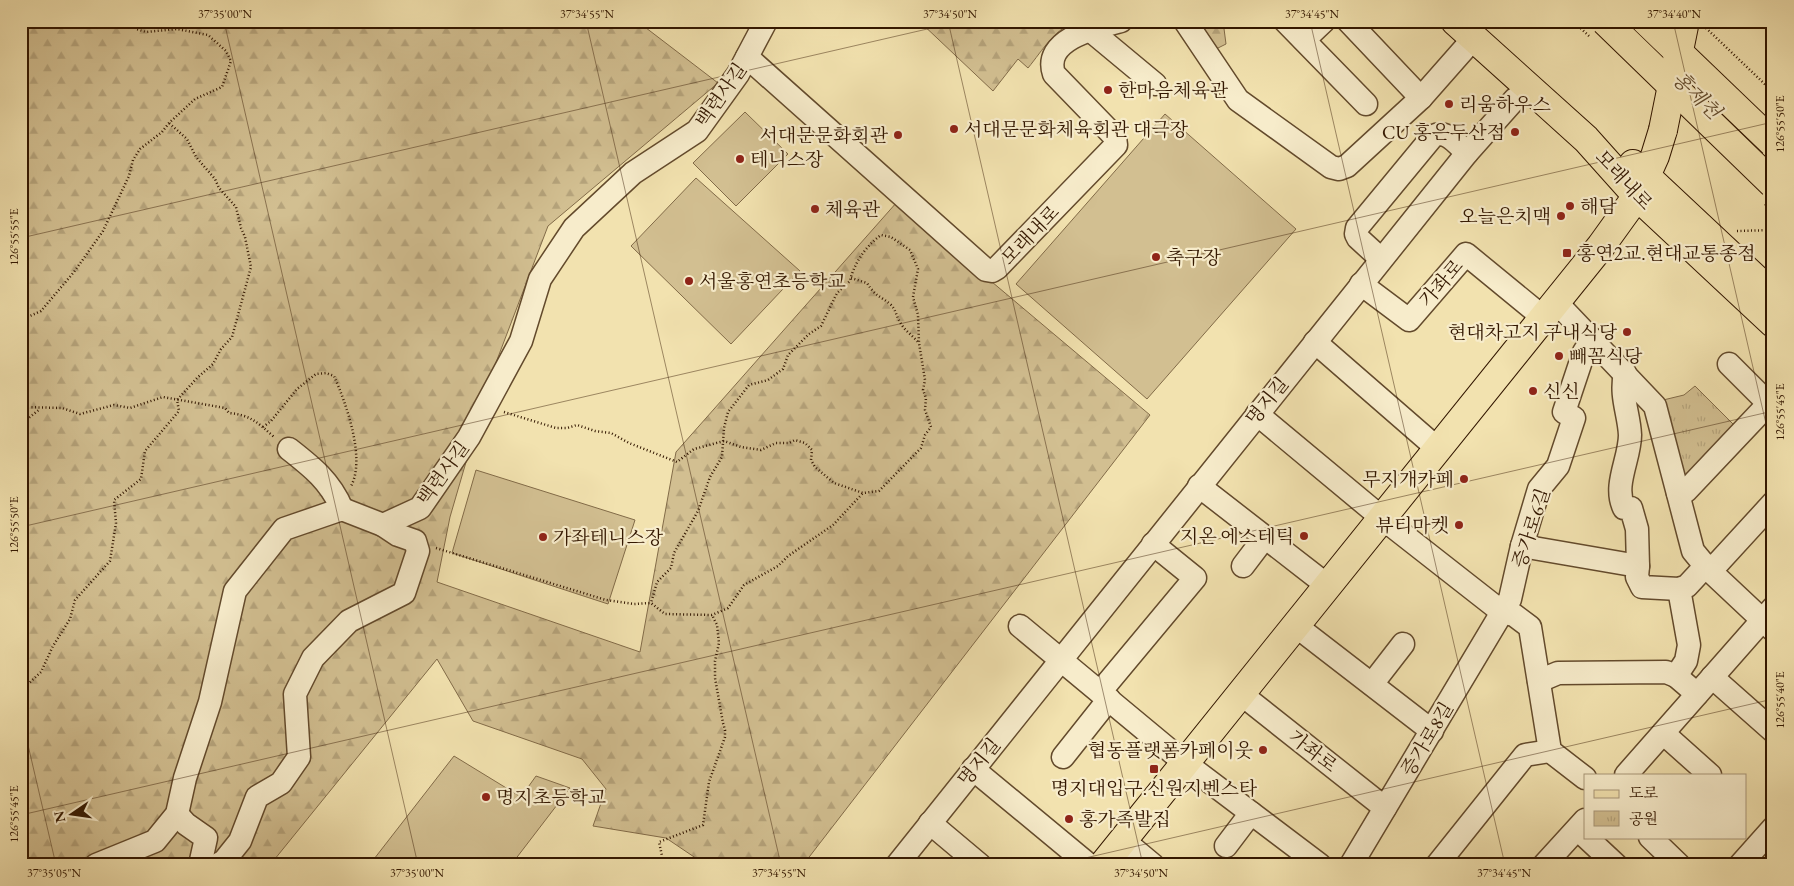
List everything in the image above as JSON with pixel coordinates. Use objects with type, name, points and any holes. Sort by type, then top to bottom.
[{"type":"main road","points":[[1605,21],[1773,184]]},
{"type":"main road","points":[[1646,21],[1773,143]]},
{"type":"main road","points":[[1103,865],[1602,246],[1641,186],[1663,130],[1696,25]]},
{"type":"main road","name":"모래내로","points":[[1474,26],[1531,89],[1586,139],[1773,295]]},
{"type":"main road","name":"모래내로","points":[[1474,26],[1641,186],[1773,323]]},
{"type":"street","name":"백련사길","points":[[383,525],[420,508],[469,437],[521,342],[540,279],[574,228],[633,173],[696,131],[738,74],[766,21]]},
{"type":"street","name":"모래내로","points":[[747,57],[986,270],[992,271],[998,268],[1116,145],[1115,138],[1052,70],[1055,55],[1075,35],[1121,21]]},
{"type":"street","points":[[1185,21],[1238,100],[1333,169],[1341,169],[1347,166],[1421,98],[1474,26]]},
{"type":"street","points":[[1285,21],[1366,104]]},
{"type":"street","points":[[1304,40],[1324,21]]},
{"type":"street","points":[[1348,21],[1421,98]]},
{"type":"street","points":[[1090,30],[1155,84]]},
{"type":"street","name":"명지길","points":[[897,865],[1467,152],[1515,99],[1531,89]]},
{"type":"street","points":[[1381,259],[1358,238],[1356,234],[1357,228],[1433,136],[1439,133],[1444,134],[1467,152]]},
{"type":"street","name":"가좌로","points":[[1361,284],[1409,320],[1466,254],[1550,310]]},
{"type":"street","points":[[1550,310],[1592,339],[1652,402],[1656,409],[1693,550],[1707,568],[1769,619],[1705,685],[1627,774]]},
{"type":"street","name":"증가로6길","points":[[1502,612],[1510,599],[1522,546],[1539,489],[1558,466],[1574,418],[1564,412],[1584,352],[1592,339]]},
{"type":"street","points":[[1315,342],[1438,448]]},
{"type":"street","points":[[1678,493],[1686,491],[1771,401],[1729,364]]},
{"type":"street","points":[[1624,373],[1622,387],[1630,436],[1621,496],[1624,508],[1631,508],[1637,529],[1637,577],[1642,587],[1679,589],[1687,586],[1707,568],[1718,563],[1773,503]]},
{"type":"street","points":[[1257,414],[1382,518],[1502,612],[1514,615],[1530,627],[1550,752],[1584,777]]},
{"type":"street","points":[[216,865],[224,861],[240,840],[257,797],[281,784],[299,757],[295,694],[313,658],[349,621],[404,593],[418,551],[415,541],[398,535],[383,525],[340,504],[334,491],[313,467],[289,449]]},
{"type":"street","points":[[1199,486],[1328,586]]},
{"type":"street","points":[[96,865],[156,841],[177,814],[185,778],[210,702],[235,591],[284,529],[340,504]]},
{"type":"street","points":[[1243,566],[1265,537]]},
{"type":"street","points":[[1063,757],[1104,696],[1195,578],[1153,544]]},
{"type":"street","points":[[1522,546],[1638,566]]},
{"type":"street","points":[[1676,676],[1686,661],[1689,645],[1679,589]]},
{"type":"street","name":"증가로8길","points":[[1351,865],[1502,612]]},
{"type":"street","points":[[1020,626],[1185,762],[1320,865]]},
{"type":"street","points":[[1296,626],[1432,731]]},
{"type":"street","points":[[1372,684],[1403,644]]},
{"type":"street","points":[[1539,681],[1558,673],[1666,672],[1705,685],[1773,732]]},
{"type":"street","name":"가좌로","points":[[1241,694],[1385,808]]},
{"type":"street","points":[[1663,733],[1709,774]]},
{"type":"street","points":[[1437,865],[1525,756],[1550,752]]},
{"type":"street","points":[[973,769],[1089,865]]},
{"type":"street","points":[[1226,846],[1251,813]]},
{"type":"street","points":[[177,814],[186,824],[206,838],[200,865]]},
{"type":"street","points":[[930,823],[980,865]]},
{"type":"street","points":[[1740,865],[1773,828]]},
{"type":"street","points":[[1544,865],[1583,831]]},
{"type":"street","points":[[1590,838],[1616,865]]},
{"type":"street","points":[[1651,838],[1678,865]]},
{"type":"street","points":[[1123,840],[1153,865]]},
{"type":"path","points":[[21,320],[41,310],[74,272],[103,231],[129,176],[133,160],[140,149],[162,132],[195,99],[222,87],[231,61],[226,51],[208,35],[177,29],[146,32],[136,28],[134,21]]},
{"type":"path","points":[[1524,21],[1525,30]]},
{"type":"path","points":[[1696,25],[1773,92]]},
{"type":"path","points":[[169,123],[188,140],[196,157],[236,208],[251,267],[232,337],[221,349],[213,364],[177,400]]},
{"type":"path","points":[[1729,232],[1773,230]]},
{"type":"path","points":[[486,406],[556,428],[577,425],[595,431],[611,433],[629,443],[677,462],[694,449],[724,441],[741,448],[761,450],[776,443],[800,441],[812,450],[812,460],[815,467],[834,482],[863,492],[879,491],[921,448],[925,435],[931,427],[923,390],[925,380],[919,344],[918,315],[913,297],[918,269],[910,250],[891,237],[881,235],[871,242],[852,271],[850,281],[837,293],[821,326],[809,334],[788,355],[783,369],[768,380],[749,385],[728,412],[724,428],[724,441],[722,457],[710,478],[698,511],[674,553],[671,568],[657,582],[651,603]]},
{"type":"path","points":[[851,278],[867,283],[874,295],[891,305],[899,320],[919,344]]},
{"type":"path","points":[[21,407],[62,408],[80,414],[114,405],[130,408],[163,397],[226,408],[229,414],[244,415],[263,427],[271,421],[297,389],[316,374],[326,373],[334,376],[343,397],[356,449],[355,478],[340,504]]},
{"type":"path","points":[[21,687],[26,686],[41,672],[53,646],[70,619],[75,600],[110,561],[116,523],[114,500],[141,479],[145,451],[179,411],[177,400]]},
{"type":"path","points":[[21,424],[42,408]]},
{"type":"path","points":[[415,541],[457,556],[606,600],[634,604],[651,603],[665,614],[712,615],[728,608],[744,585],[778,566],[788,556],[833,526],[863,492]]},
{"type":"path","points":[[664,865],[659,842],[703,825],[709,782],[725,737],[715,678],[715,661],[720,643],[717,625],[712,615]]},
{"type":"green space","points":[[21,21],[637,21],[718,83],[548,226],[492,373],[450,517],[437,582],[640,652],[676,452],[897,202],[1150,415],[803,865],[706,865],[666,838],[593,826],[606,789],[582,759],[473,721],[437,659],[270,865],[21,865]]},
{"type":"green space","points":[[919,21],[1079,21],[1063,28],[1056,34],[1028,68],[1018,59],[993,91]]},
{"type":"green space","points":[[1198,21],[1223,21],[1226,44],[1212,51]]},
{"type":"green space","name":"테니스장","points":[[745,112],[788,154],[736,206],[693,163]]},
{"type":"green space","name":"축구장","points":[[1165,114],[1296,229],[1147,399],[1016,284]]},
{"type":"green space","points":[[696,178],[800,271],[731,344],[631,246]]},
{"type":"green space","points":[[1695,386],[1737,428],[1681,480],[1659,401],[1684,395]]},
{"type":"green space","name":"가좌테니스장","points":[[476,470],[635,520],[608,604],[452,553]]},
{"type":"green space","points":[[454,756],[521,797],[536,776],[570,788],[511,865],[381,865],[374,859]]},
{"type":"place","name":"한마음체육관","points":[[1108,90]]},
{"type":"place","name":"리움하우스","points":[[1449,104]]},
{"type":"place","name":"서대문문화체육회관 대극장","points":[[954,129]]},
{"type":"place","name":"CU 홍은두산점","points":[[1515,132]]},
{"type":"place","name":"서대문문화회관","points":[[898,135]]},
{"type":"place","name":"테니스장","points":[[740,159]]},
{"type":"place","name":"해담","points":[[1570,206]]},
{"type":"place","name":"체육관","points":[[815,209]]},
{"type":"place","name":"오늘은치맥","points":[[1561,216]]},
{"type":"place","name":"홍연2교.현대교통종점","points":[[1567,253]]},
{"type":"place","name":"축구장","points":[[1156,257]]},
{"type":"place","name":"서울홍연초등학교","points":[[689,281]]},
{"type":"place","name":"현대차고지 구내식당","points":[[1627,332]]},
{"type":"place","name":"빼꼼식당","points":[[1559,356]]},
{"type":"place","name":"신신","points":[[1533,391]]},
{"type":"place","name":"무지개카페","points":[[1464,479]]},
{"type":"place","name":"뷰티마켓","points":[[1459,525]]},
{"type":"place","name":"지온 에스테틱","points":[[1304,536]]},
{"type":"place","name":"가좌테니스장","points":[[543,537]]},
{"type":"place","name":"협동플랫폼카페이웃","points":[[1263,750]]},
{"type":"place","name":"명지대입구.신원지벤스타","points":[[1154,769]]},
{"type":"place","name":"명지초등학교","points":[[486,797]]},
{"type":"place","name":"홍가족발집","points":[[1069,819]]},
{"type":"water label","name":"홍제천","points":[[1697,95]]}]
